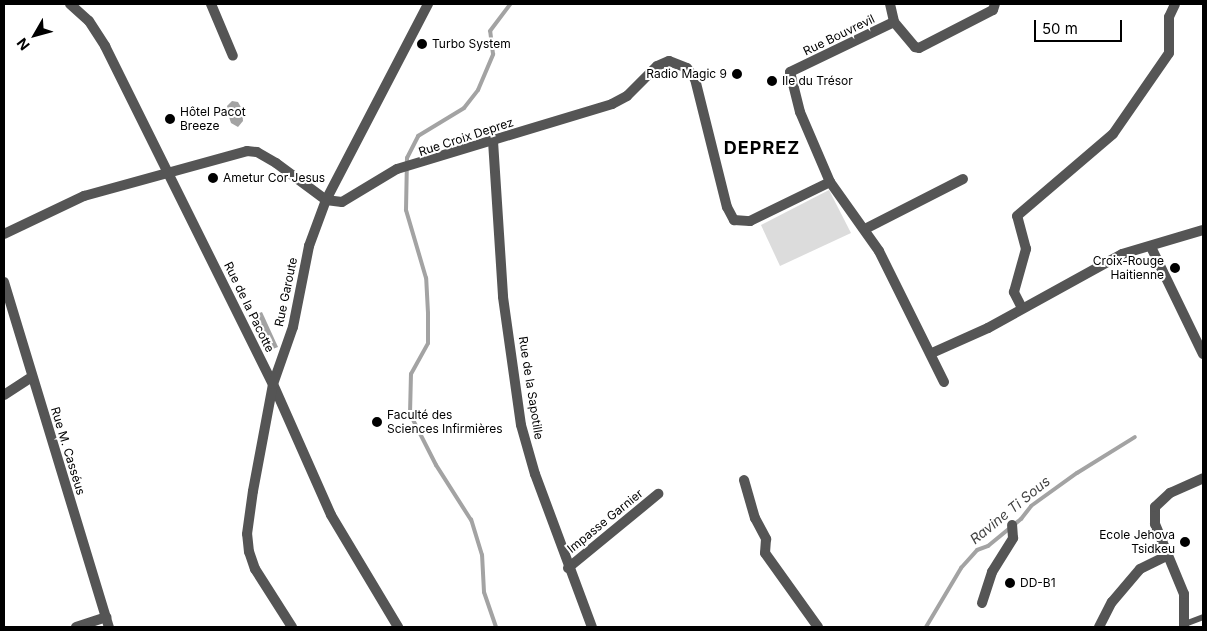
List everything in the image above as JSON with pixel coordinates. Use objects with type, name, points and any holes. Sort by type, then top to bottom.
[{"type":"street","name":"Rue de la Pacotte","points":[[70,4],[89,21],[105,46],[273,384],[331,515],[398,627]]},
{"type":"street","points":[[211,4],[233,56]]},
{"type":"street","name":"Rue Garoute","points":[[292,627],[255,569],[248,543],[253,491],[273,384],[293,327],[309,246],[326,200],[428,4]]},
{"type":"street","points":[[890,4],[894,22]]},
{"type":"street","name":"Rue Bouvrevil","points":[[830,182],[800,112],[790,72],[894,22],[914,47],[919,48],[993,10],[995,4]]},
{"type":"street","points":[[1022,308],[1014,292],[1026,249],[1017,216],[1113,134],[1169,53],[1169,18],[1175,4]]},
{"type":"street","name":"Rue Croix Deprez","points":[[326,200],[336,203],[348,200],[395,171],[417,166],[612,104],[627,96],[657,66],[669,61],[688,68],[696,79],[727,207],[734,220],[750,221],[830,182]]},
{"type":"street","name":"Rue de la Sapotille","points":[[493,141],[503,297],[522,425],[535,474],[568,568],[592,627]]},
{"type":"street","points":[[4,234],[84,196],[234,154],[257,152],[276,163],[326,200]]},
{"type":"street","points":[[866,229],[963,179]]},
{"type":"street","points":[[830,182],[866,229],[932,353],[944,382]]},
{"type":"street","points":[[932,353],[988,328],[1122,254],[1151,247],[1203,230]]},
{"type":"street","points":[[1151,247],[1203,354]]},
{"type":"street","name":"Rue M. Casséus","points":[[4,282],[108,622]]},
{"type":"street","points":[[4,395],[32,377]]},
{"type":"street","points":[[1185,626],[1184,594],[1167,556],[1156,524],[1156,507],[1170,493],[1203,478]]},
{"type":"street","points":[[744,480],[755,518],[766,539],[765,553],[818,627]]},
{"type":"street","name":"Impasse Garnier","points":[[568,568],[658,494]]},
{"type":"street","points":[[982,603],[992,572],[1013,538],[1012,525]]},
{"type":"street","points":[[1099,627],[1112,602],[1140,569],[1167,556]]},
{"type":"street","points":[[76,627],[108,622]]},
{"type":"lane","points":[[1185,626],[1203,617]]},
{"type":"shaded area","points":[[232,101],[238,102],[242,109],[243,121],[238,127],[231,123],[229,117],[227,106]]},
{"type":"shaded area","points":[[829,190],[851,233],[780,266],[761,225]]},
{"type":"shaded area","points":[[262,312],[278,347],[270,350],[254,315]]},
{"type":"waterway","points":[[496,627],[484,592],[482,555],[471,520],[436,465],[410,414],[411,374],[428,343],[428,313],[426,278],[406,210],[407,158],[418,136],[464,108],[478,90],[493,54],[490,31],[510,4]]},
{"type":"waterway","name":"Ravine Ti Sous","points":[[926,627],[961,568],[977,550],[988,546],[1021,519],[1031,506],[1077,473],[1135,437]]},
{"type":"place","name":"Turbo System","points":[[422,44]]},
{"type":"place","name":"Radio Magic 9","points":[[737,74]]},
{"type":"place","name":"Ile du Trésor","points":[[772,81]]},
{"type":"place","name":"Hôtel Pacot Breeze","points":[[170,119]]},
{"type":"place","name":"Ametur Cor Jesus","points":[[213,178]]},
{"type":"place","name":"Croix-Rouge Haitienne","points":[[1175,268]]},
{"type":"place","name":"Faculté des Sciences Infirmières","points":[[377,422]]},
{"type":"place","name":"Ecole Jehova Tsidkeu","points":[[1185,542]]},
{"type":"place","name":"DD-B1","points":[[1010,583]]},
{"type":"district","name":"DEPREZ","points":[[762,148]]}]
